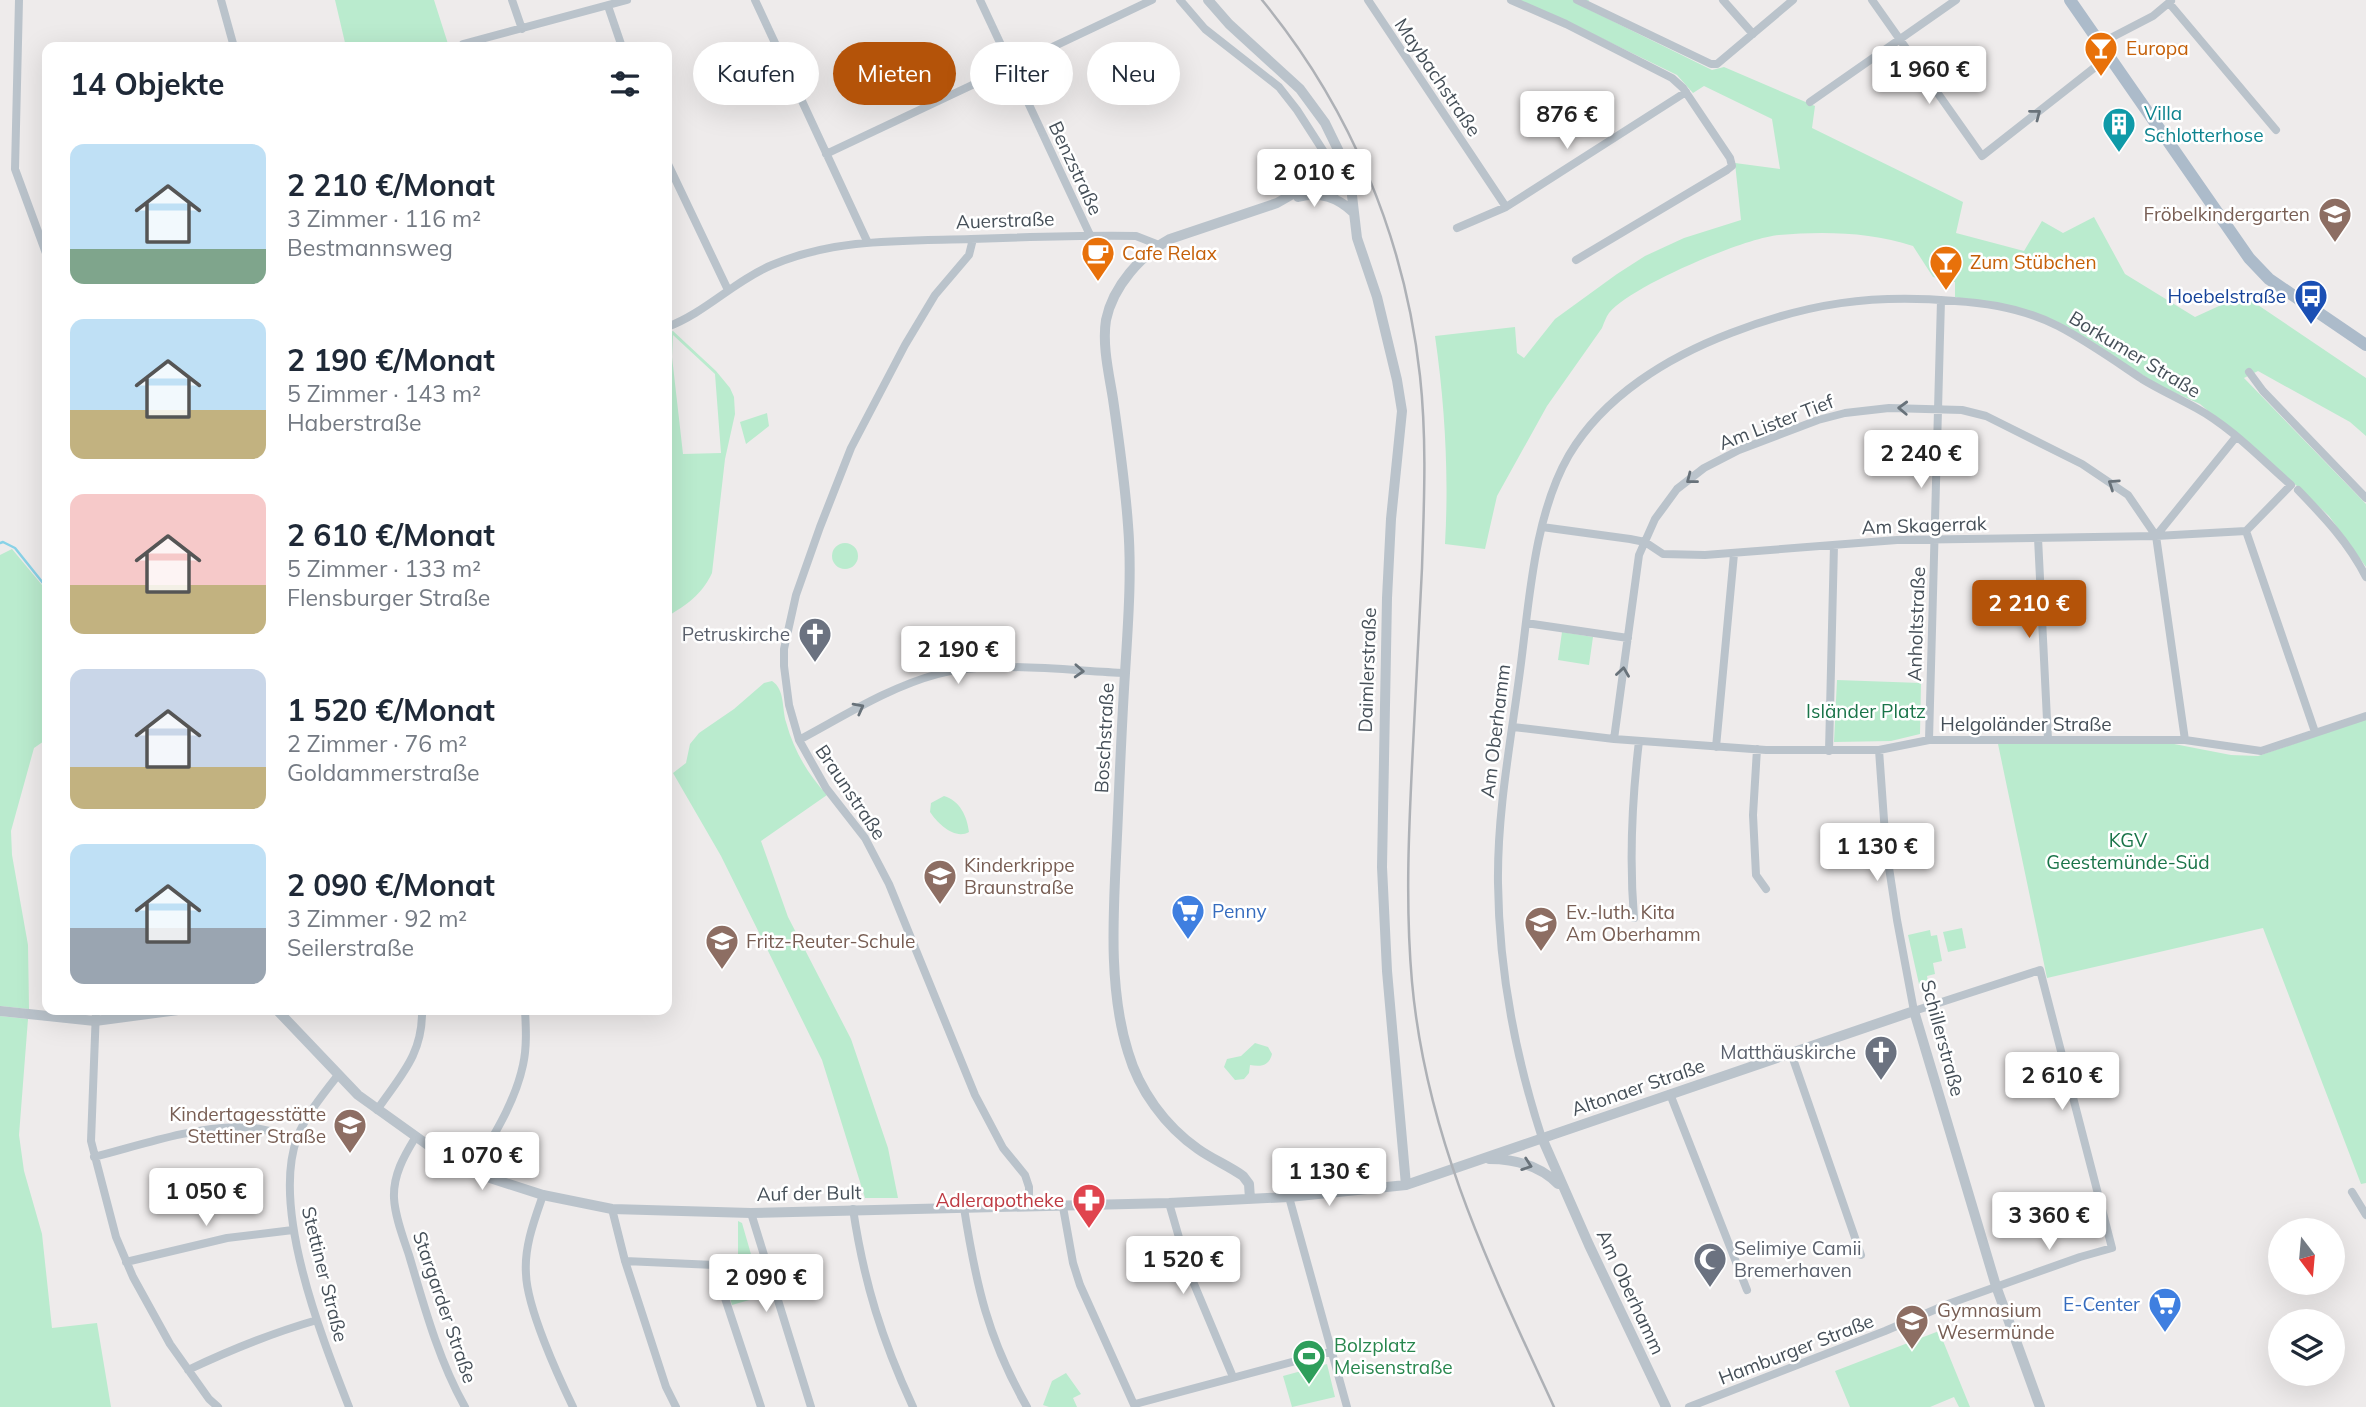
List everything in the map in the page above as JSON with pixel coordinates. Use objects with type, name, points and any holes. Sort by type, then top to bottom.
[{"type":"main road","points":[[2070,0],[2249,258],[2269,279],[2318,315],[2366,345]]},
{"type":"street","points":[[19,0],[15,169],[42,242]]},
{"type":"street","points":[[221,0],[233,42]]},
{"type":"street","points":[[512,0],[522,29]]},
{"type":"street","points":[[477,42],[626,0]]},
{"type":"street","points":[[755,0],[867,241]]},
{"type":"street","name":"Benzstraße","points":[[980,0],[999,42]]},
{"type":"street","points":[[1064,42],[1152,0]]},
{"type":"street","points":[[1180,0],[1205,29],[1279,87],[1324,152],[1329,187],[1335,198]]},
{"type":"street","name":"Daimlerstraße","points":[[1208,0],[1229,24],[1300,89],[1325,123],[1345,164],[1357,239],[1389,342],[1402,411],[1391,519],[1387,598],[1382,867],[1387,971],[1406,1185]]},
{"type":"street","name":"Maybachstraße","points":[[1368,0],[1506,207]]},
{"type":"street","points":[[1511,0],[1566,24],[1672,78],[1686,92],[1730,158],[1732,166],[1576,260]]},
{"type":"street","points":[[1577,0],[1592,3],[1705,62],[1717,64],[1793,0]]},
{"type":"street","points":[[1723,0],[1753,34]]},
{"type":"street","points":[[1872,0],[1982,156],[2108,57]]},
{"type":"street","points":[[1810,102],[1956,0]]},
{"type":"street","points":[[2099,44],[2153,16],[2171,2],[2276,130]]},
{"type":"street","points":[[608,6],[620,42]]},
{"type":"street","points":[[826,153],[970,86]]},
{"type":"street","points":[[1457,228],[1506,207],[1686,92]]},
{"type":"street","name":"Benzstraße","points":[[1029,105],[1090,236]]},
{"type":"street","points":[[1277,203],[1345,164]]},
{"type":"street","points":[[672,172],[729,290]]},
{"type":"street","points":[[1159,245],[1181,235],[1308,194],[1335,198],[1353,212]]},
{"type":"street","name":"Auerstraße","points":[[672,325],[690,317],[772,265],[817,251],[867,241],[1136,236],[1159,245]]},
{"type":"street","name":"Braunstraße","points":[[973,239],[969,255],[935,295],[893,365],[851,448],[796,596],[784,649],[784,666],[789,705],[799,740],[826,788],[865,838],[889,884],[975,1094],[1003,1148],[1024,1175],[1029,1187],[1028,1207]]},
{"type":"street","name":"Boschstraße","points":[[1159,245],[1136,265],[1115,296],[1107,320],[1106,347],[1128,528],[1129,612],[1112,918],[1116,986],[1128,1052],[1149,1098],[1190,1143],[1243,1176],[1249,1184],[1250,1199]]},
{"type":"street","name":"Am Oberhamm","points":[[1666,1407],[1564,1191],[1542,1138],[1524,1082],[1502,964],[1498,879],[1504,787],[1542,527],[1567,458],[1583,435],[1628,389],[1657,369],[1726,335],[1814,306],[1892,297],[1941,300]]},
{"type":"street","name":"Anholtstraße","points":[[1928,740],[1941,300]]},
{"type":"street","name":"Borkumer Straße","points":[[1941,300],[1989,303],[2057,326],[2171,396],[2198,409],[2236,437],[2326,518],[2347,545],[2366,577]]},
{"type":"street","points":[[2249,372],[2263,391],[2366,498]]},
{"type":"street","name":"Am Lister Tief","points":[[1614,739],[1639,555],[1655,519],[1677,489],[1704,468],[1739,450],[1818,420],[1873,408],[1962,410],[1986,416],[2082,464],[2128,495],[2156,536]]},
{"type":"street","points":[[2185,740],[2156,536],[2236,437]]},
{"type":"street","points":[[2294,488],[2246,531],[2315,732]]},
{"type":"street","name":"Am Skagerrak","points":[[1542,527],[1644,542],[1663,554],[1705,555],[1934,540],[2156,536],[2246,531]]},
{"type":"street","points":[[2038,538],[2048,740]]},
{"type":"street","points":[[1829,751],[1834,545]]},
{"type":"street","points":[[1716,747],[1734,554]]},
{"type":"street","points":[[1526,623],[1628,638]]},
{"type":"street","points":[[799,740],[898,687],[946,672],[1000,667],[1125,673]]},
{"type":"street","name":"Helgoländer Straße","points":[[1513,727],[1614,739],[1757,749],[1880,750],[1928,740],[2185,740],[2260,751],[2366,716]]},
{"type":"street","points":[[1634,918],[1631,879],[1632,802],[1639,741]]},
{"type":"street","points":[[1757,749],[1753,815],[1756,875],[1766,889]]},
{"type":"street","name":"Schillerstraße","points":[[1880,750],[1886,848],[1914,1011],[1996,1286],[2040,1407]]},
{"type":"street","name":"Altonaer Straße","points":[[1406,1185],[2040,970],[2112,1248]]},
{"type":"street","points":[[0,1011],[42,1013]]},
{"type":"street","points":[[95,1015],[91,1141],[116,1237],[156,1319],[188,1370],[218,1407]]},
{"type":"street","name":"Auf der Bult","points":[[285,1015],[338,1075],[377,1110],[415,1138],[474,1171],[514,1187],[612,1209],[751,1213],[1063,1207],[1289,1197],[1406,1185]]},
{"type":"street","points":[[377,1110],[415,1055],[422,1031],[422,1015]]},
{"type":"street","points":[[474,1171],[506,1112],[523,1067],[527,1039],[525,1015]]},
{"type":"street","points":[[1791,1053],[1861,1255]]},
{"type":"street","name":"Stettiner Straße","points":[[338,1075],[320,1097],[297,1138],[289,1194],[293,1230],[317,1320],[349,1407]]},
{"type":"street","points":[[1670,1094],[1747,1290]]},
{"type":"street","points":[[94,1157],[185,1133],[239,1127],[269,1130],[297,1138]]},
{"type":"street","name":"Stargarder Straße","points":[[415,1138],[396,1178],[394,1198],[421,1297],[451,1379],[465,1407]]},
{"type":"street","points":[[1481,1159],[1505,1159],[1535,1167],[1550,1176],[1564,1191]]},
{"type":"street","points":[[2352,1192],[2366,1215]]},
{"type":"street","points":[[543,1195],[529,1237],[526,1274],[533,1309],[573,1407]]},
{"type":"street","points":[[1289,1197],[1347,1407]]},
{"type":"street","points":[[1170,1203],[1189,1272],[1233,1377]]},
{"type":"street","points":[[1063,1207],[1080,1285],[1135,1406],[1333,1351]]},
{"type":"street","points":[[964,1208],[972,1258],[989,1326],[1000,1357],[1027,1407]]},
{"type":"street","points":[[612,1209],[625,1261],[666,1387],[676,1407]]},
{"type":"street","points":[[853,1209],[859,1248],[875,1314],[914,1407]]},
{"type":"street","points":[[751,1213],[811,1407]]},
{"type":"street","points":[[126,1262],[227,1238],[293,1230]]},
{"type":"street","name":"Hamburger Straße","points":[[1689,1407],[1996,1286],[2112,1248]]},
{"type":"street","points":[[625,1261],[714,1265],[761,1407]]},
{"type":"street","points":[[188,1370],[229,1350],[317,1320]]},
{"type":"green space","points":[[335,0],[434,0],[447,42],[345,42]]},
{"type":"green space","points":[[1514,0],[1589,0],[1586,8],[1712,70],[1724,67],[1815,106],[1812,128],[1963,202],[1956,233],[2024,251],[2042,221],[2063,233],[2094,217],[2125,274],[2195,317],[2243,295],[2366,378],[2366,436],[2350,422],[2258,371],[2244,378],[2366,504],[2366,567],[2329,516],[2200,404],[2162,387],[2058,322],[1955,297],[1955,282],[1933,277],[1913,246],[1864,235],[1830,233],[1779,235],[1741,245],[1663,277],[1621,302],[1609,313],[1602,328],[1547,406],[1497,496],[1485,549],[1445,544],[1445,440],[1435,336],[1515,327],[1517,353],[1524,358],[1555,319],[1645,256],[1684,238],[1741,220],[1735,163],[1780,169],[1772,119],[1704,86],[1693,93],[1677,75],[1566,21]]},
{"type":"green space","points":[[672,331],[673,331],[716,371],[730,388],[734,397],[735,414],[725,459],[712,573],[698,594],[672,614],[672,357]],"holes":[[[673,335],[715,374],[721,453],[683,454],[672,357]]]},
{"type":"green space","points":[[767,413],[769,426],[746,444],[740,422]]},
{"type":"green space","points":[[845,543],[855,546],[858,556],[855,566],[845,569],[835,566],[832,556],[835,546]]},
{"type":"green space","points":[[12,549],[42,585],[42,742],[34,748],[11,831],[12,855],[28,945],[29,1009],[0,1006],[0,555]]},
{"type":"green space","points":[[1562,632],[1593,637],[1589,665],[1558,660]]},
{"type":"green space","name":"Isländer Platz","points":[[1837,680],[1921,683],[1920,734],[1891,741],[1834,742]]},
{"type":"green space","points":[[772,681],[781,694],[789,733],[797,752],[827,795],[761,841],[788,917],[851,1039],[888,1148],[898,1198],[865,1198],[822,1060],[721,856],[673,773],[686,763],[690,744],[699,733],[734,709],[764,683]]},
{"type":"green space","name":"KGV Geestemünde-Süd","points":[[2366,719],[2366,1183],[2361,1184],[2263,928],[2047,978],[1998,744],[2174,744],[2231,755],[2258,756]]},
{"type":"green space","points":[[944,796],[954,801],[962,810],[969,832],[953,832],[942,826],[930,812],[931,803]]},
{"type":"green space","points":[[1962,928],[1966,948],[1948,952],[1943,932]]},
{"type":"green space","points":[[1930,930],[1931,936],[1937,935],[1942,961],[1933,963],[1935,974],[1927,976],[1928,982],[1919,984],[1908,935]]},
{"type":"green space","points":[[0,1016],[28,1019],[19,1135],[24,1171],[42,1234],[52,1328],[97,1323],[111,1407],[0,1407]]},
{"type":"green space","points":[[1255,1043],[1268,1047],[1271,1058],[1264,1065],[1250,1065],[1249,1073],[1244,1079],[1235,1080],[1224,1067],[1227,1059],[1241,1056]]},
{"type":"green space","points":[[738,1221],[742,1223],[763,1296],[732,1305],[719,1262],[738,1260]]},
{"type":"green space","name":"Gymnasium Wesermünde","points":[[1939,1331],[1970,1407],[1959,1407],[1954,1397],[1930,1407],[1850,1407],[1835,1371]]},
{"type":"green space","name":"Bolzplatz Meisenstraße","points":[[1327,1364],[1335,1397],[1292,1407],[1283,1376]]},
{"type":"green space","points":[[1066,1373],[1081,1394],[1073,1398],[1077,1407],[1043,1405],[1052,1381]]},
{"type":"waterway","points":[[0,543],[15,548],[42,582]]},
{"type":"railway","points":[[1262,0],[1322,84],[1347,130],[1387,225],[1413,325],[1424,424],[1422,568],[1408,893],[1412,982],[1419,1039],[1446,1148],[1464,1200],[1554,1407]]},
{"type":"place","name":"Europa","points":[[2101,78]]},
{"type":"place","name":"Villa Schlotterhose","points":[[2119,154]]},
{"type":"place","name":"Fröbelkindergarten","points":[[2335,244]]},
{"type":"place","name":"Cafe Relax","points":[[1098,283]]},
{"type":"place","name":"Zum Stübchen","points":[[1946,292]]},
{"type":"place","name":"Hoebelstraße","points":[[2311,326]]},
{"type":"place","name":"Petruskirche","points":[[815,664]]},
{"type":"place","name":"Kinderkrippe Braunstraße","points":[[940,906]]},
{"type":"place","name":"Penny","points":[[1188,941]]},
{"type":"place","name":"Ev.-luth. Kita Am Oberhamm","points":[[1541,953]]},
{"type":"place","name":"Fritz-Reuter-Schule","points":[[722,971]]},
{"type":"place","name":"Matthäuskirche","points":[[1881,1082]]},
{"type":"place","name":"Kindertagesstätte Stettiner Straße","points":[[350,1155]]},
{"type":"place","name":"Adlerapotheke","points":[[1089,1230]]},
{"type":"place","name":"Selimiye Camii Bremerhaven","points":[[1710,1289]]},
{"type":"place","name":"E-Center","points":[[2165,1334]]},
{"type":"place","name":"Gymnasium Wesermünde","points":[[1912,1351]]},
{"type":"place","name":"Bolzplatz Meisenstraße","points":[[1309,1386]]}]
